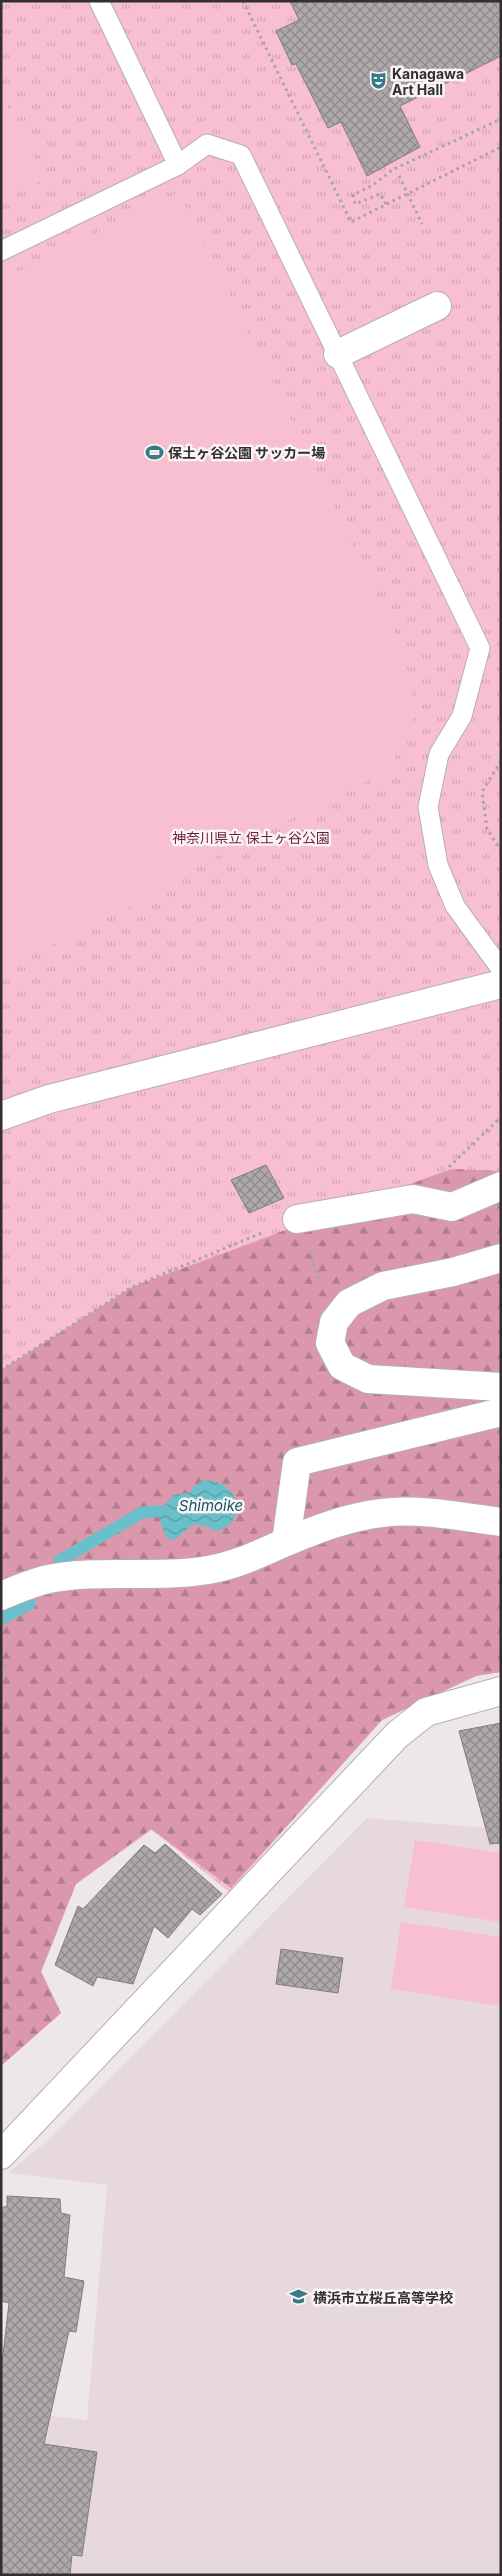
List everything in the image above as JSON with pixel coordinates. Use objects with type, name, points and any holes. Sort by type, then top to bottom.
[{"type":"street","points":[[338,354],[437,306]]},
{"type":"street","points":[[1,1116],[49,1099],[501,984]]},
{"type":"street","points":[[298,1219],[413,1199],[452,1207],[501,1186]]},
{"type":"street","points":[[501,1258],[453,1272],[383,1286],[349,1303],[334,1322],[330,1343],[342,1366],[368,1379],[501,1387]]},
{"type":"street","points":[[286,1542],[297,1462],[501,1412]]},
{"type":"street","points":[[1,1596],[45,1580],[209,1570],[248,1559],[326,1525],[383,1513],[433,1513],[501,1522]]},
{"type":"street","points":[[1,2155],[397,1735],[426,1712],[501,1691]]},
{"type":"lane","points":[[99,1],[178,165]]},
{"type":"lane","points":[[1,251],[178,165],[206,144],[241,155],[480,648],[462,716],[439,754],[428,807],[438,865],[455,906],[501,969]]},
{"type":"path","points":[[243,1],[351,222],[501,147]]},
{"type":"path","points":[[386,204],[380,194],[355,204],[353,195],[373,185],[392,170],[501,119]]},
{"type":"path","points":[[399,176],[422,224]]},
{"type":"path","points":[[501,761],[482,792],[487,828],[501,851]]},
{"type":"path","points":[[413,1199],[501,1117]]},
{"type":"path","points":[[1,1370],[132,1287],[298,1219],[334,1322]]},
{"type":"path","points":[[1,1659],[5,1667],[1,1669]]},
{"type":"shaded area","name":"横浜市立桜丘高等学校","points":[[367,1818],[501,1829],[501,2575],[1,2575],[1,2410],[87,2420],[107,2185],[8,2173],[53,2136]]},
{"type":"green space","name":"神奈川県立 保土ヶ谷公園","points":[[1,1],[501,1],[501,1672],[476,1676],[382,1720],[229,1892],[152,1830],[75,1885],[41,1970],[61,2013],[1,2066]]},
{"type":"green space","points":[[1,94],[45,179],[1,202]]},
{"type":"green space","name":"保土ヶ谷公園 サッカー場","points":[[179,192],[392,624],[415,704],[409,735],[385,772],[200,865],[179,883],[1,970],[1,280]]},
{"type":"green space","points":[[451,1169],[501,1171],[501,1672],[476,1676],[382,1720],[231,1888],[151,1829],[76,1884],[41,1972],[61,2013],[1,2066],[1,1370],[132,1287]]},
{"type":"green space","points":[[415,1840],[501,1853],[501,1922],[404,1907]]},
{"type":"green space","points":[[401,1922],[501,1937],[501,2006],[391,1989]]},
{"type":"water","name":"Shimoike","points":[[204,1480],[216,1482],[226,1487],[232,1494],[236,1502],[234,1519],[227,1526],[217,1531],[202,1525],[194,1525],[176,1538],[168,1539],[158,1516],[158,1508],[162,1507],[174,1495],[191,1492],[193,1487]]},
{"type":"building","name":"Kanagawa Art Hall","points":[[290,1],[501,1],[501,56],[400,106],[420,147],[367,176],[341,122],[328,128],[296,64],[292,65],[276,31],[299,20]]},
{"type":"building","points":[[266,1165],[284,1198],[249,1213],[231,1180]]},
{"type":"building","points":[[501,1723],[501,1843],[490,1844],[459,1731]]},
{"type":"building","points":[[165,1844],[222,1894],[200,1915],[192,1909],[168,1938],[154,1926],[133,1984],[97,1977],[93,1986],[55,1965],[78,1906],[83,1909],[144,1845],[155,1853]]},
{"type":"building","points":[[281,1949],[343,1958],[338,1993],[276,1984]]},
{"type":"building","points":[[7,2196],[60,2199],[61,2213],[70,2215],[64,2277],[84,2281],[76,2332],[69,2331],[44,2444],[97,2452],[82,2556],[72,2555],[70,2575],[1,2575],[1,2372],[9,2303],[1,2301],[1,2208],[7,2206]]},
{"type":"waterway","points":[[59,1561],[141,1513],[158,1511]]},
{"type":"waterway","points":[[1,1619],[30,1604]]},
{"type":"place","name":"Kanagawa Art Hall","points":[[378,81]]},
{"type":"place","name":"保土ヶ谷公園 サッカー場","points":[[154,452]]},
{"type":"place","name":"横浜市立桜丘高等学校","points":[[299,2297]]}]
